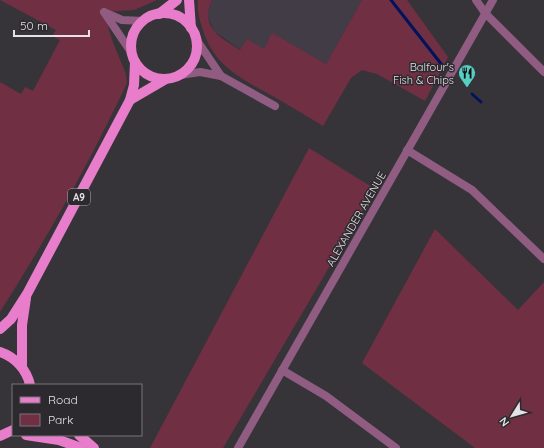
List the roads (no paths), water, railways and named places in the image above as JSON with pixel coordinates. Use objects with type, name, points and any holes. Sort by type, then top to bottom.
[{"type":"main road","points":[[166,79],[148,75],[135,62],[131,52],[133,35],[143,21],[159,14],[178,0]]},
{"type":"main road","points":[[130,100],[166,79],[180,75],[194,60],[197,49],[196,39],[191,28],[189,0]]},
{"type":"main road","points":[[159,14],[177,16],[191,28]]},
{"type":"main road","name":"A9","points":[[0,329],[11,319],[27,294],[130,100],[134,85],[135,62]]},
{"type":"main road","name":"A9","points":[[22,366],[22,325],[27,294]]},
{"type":"main road","points":[[0,352],[13,358],[22,366],[29,379],[30,384]]},
{"type":"main road","points":[[0,436],[12,431]]},
{"type":"main road","points":[[33,436],[59,440],[81,448]]},
{"type":"main road","points":[[80,436],[94,448]]},
{"type":"street","points":[[476,0],[485,13],[544,72]]},
{"type":"street","name":"ALEXANDER AVENUE","points":[[238,448],[492,0]]},
{"type":"street","points":[[131,52],[104,12],[122,20],[143,21]]},
{"type":"street","points":[[196,39],[222,76]]},
{"type":"street","points":[[180,75],[200,72],[222,76],[275,106]]},
{"type":"street","points":[[407,150],[472,190],[544,259]]},
{"type":"street","points":[[282,370],[326,396],[396,448]]},
{"type":"street","points":[[380,448],[386,440]]},
{"type":"waterway","points":[[391,0],[442,65]]},
{"type":"waterway","points":[[472,94],[481,102]]},
{"type":"place","name":"Balfour's Fish & Chips","points":[[467,88]]}]
